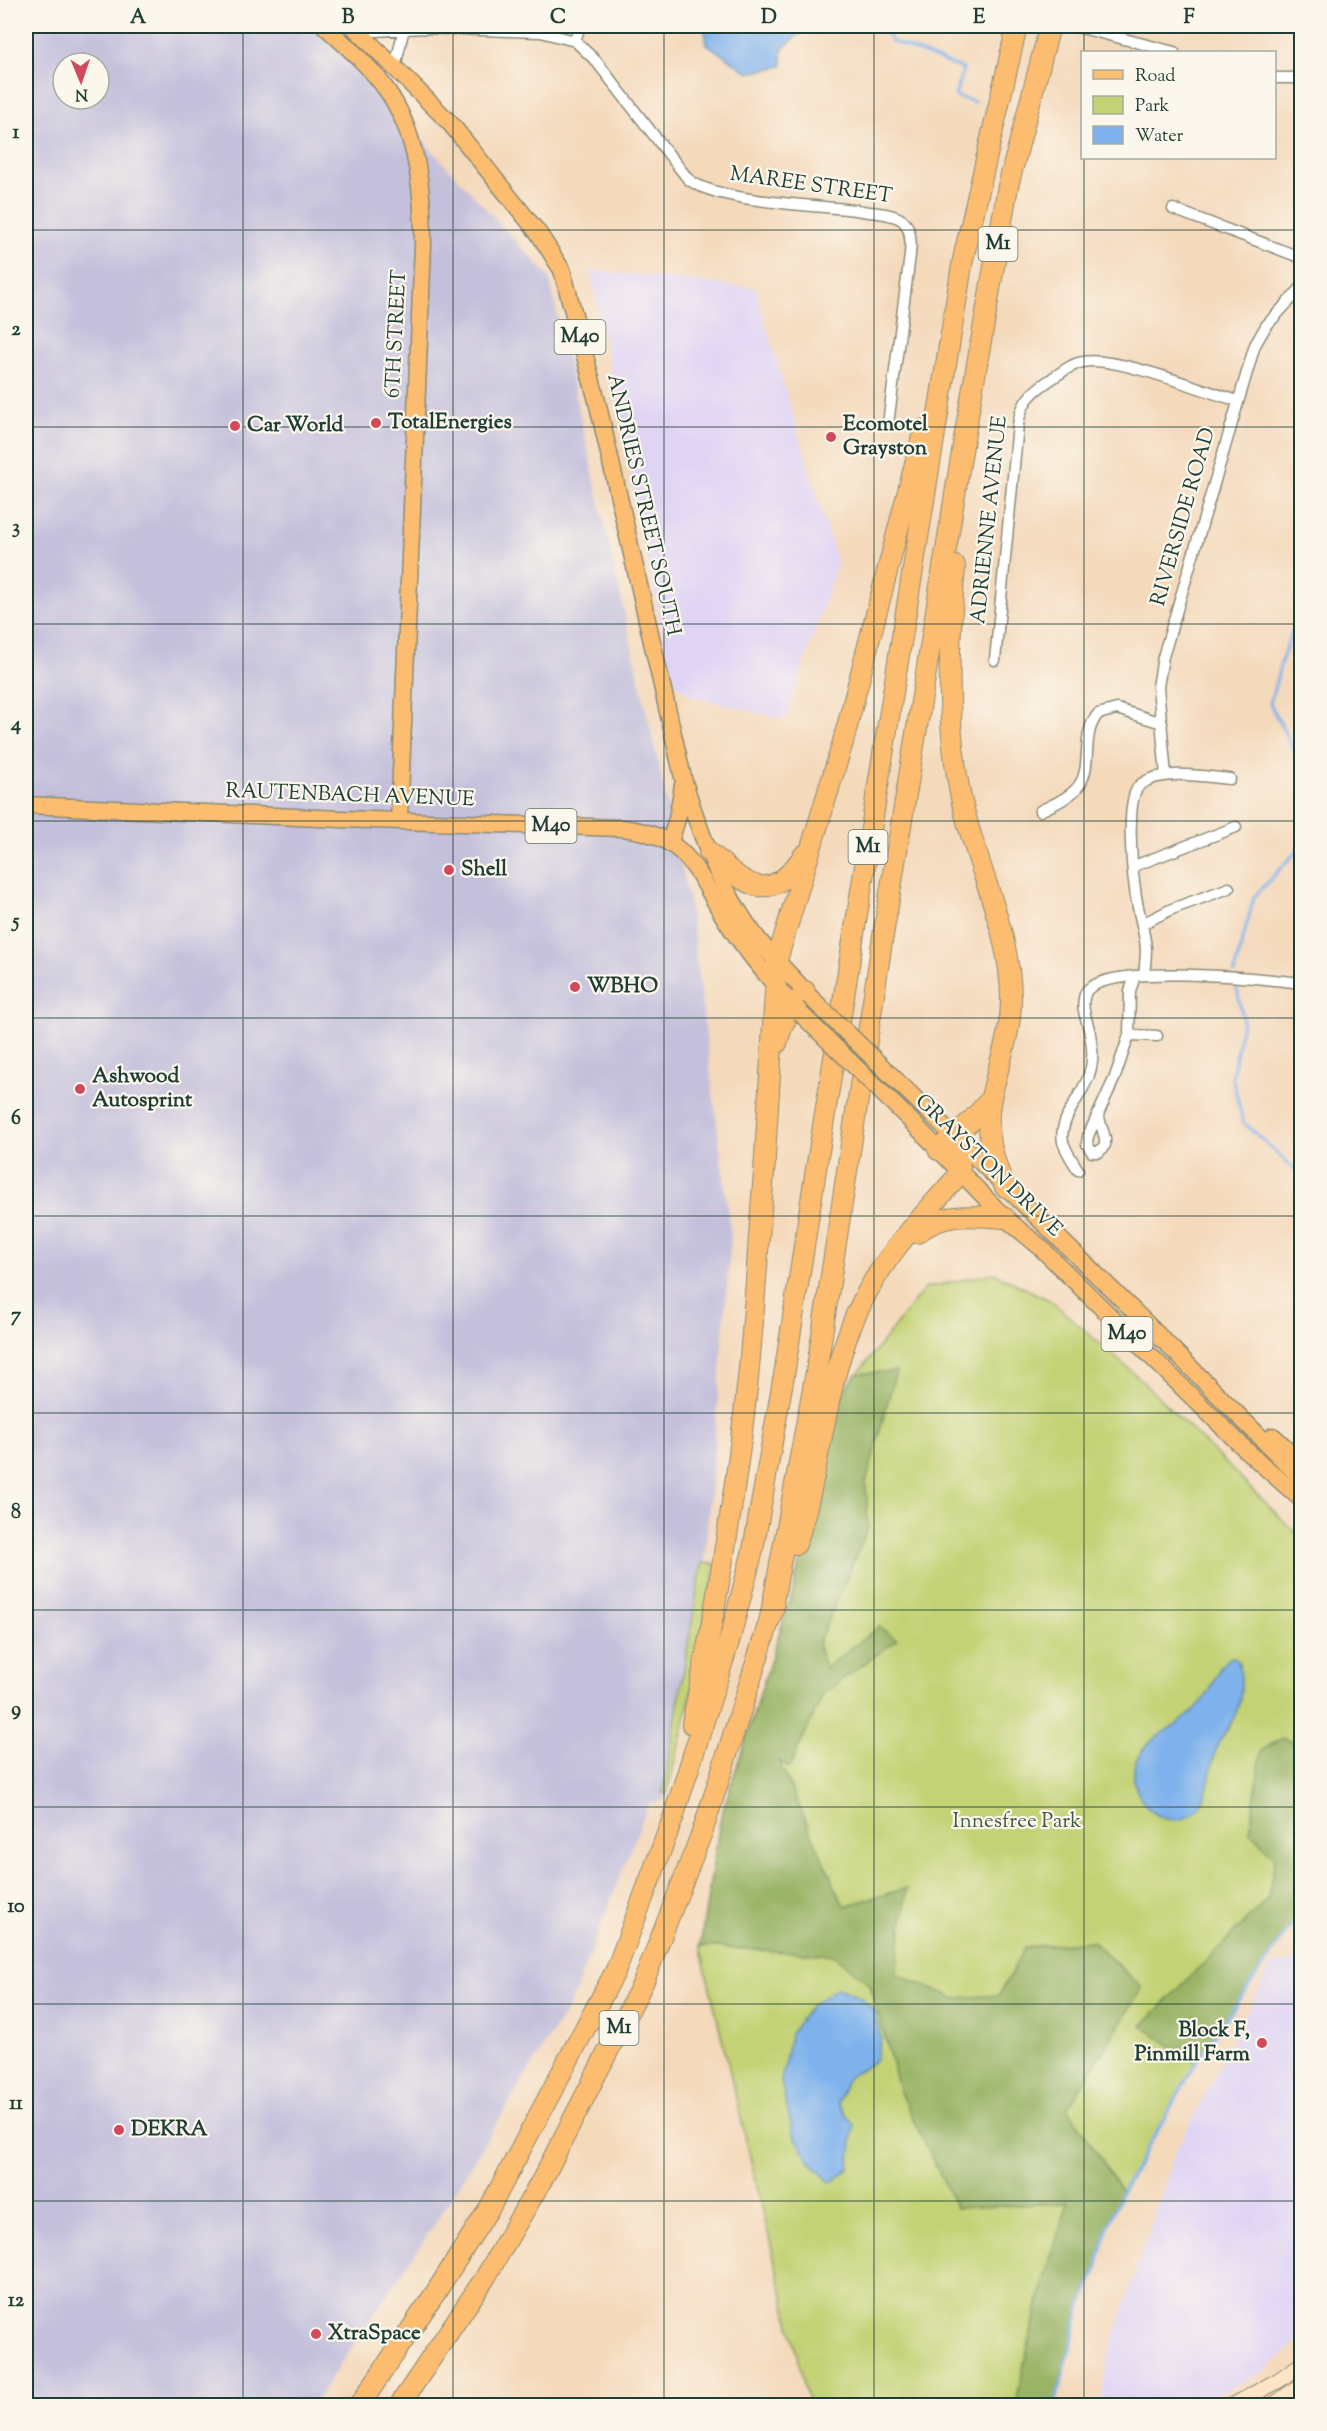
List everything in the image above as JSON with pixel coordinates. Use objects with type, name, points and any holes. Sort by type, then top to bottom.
[{"type":"highway","name":"M1","points":[[359,2406],[490,2207],[616,1970],[673,1818],[716,1684],[753,1550],[785,1369],[814,1176],[963,259],[1009,52],[1017,26]]},
{"type":"highway","name":"M1","points":[[399,2406],[485,2278],[543,2178],[643,1983],[703,1830],[770,1618],[818,1361],[878,965],[1008,186],[1050,26]]},
{"type":"highway","points":[[764,1173],[777,960],[852,709],[956,301]]},
{"type":"highway","points":[[965,433],[948,662],[949,690],[952,742],[960,793],[997,915],[1010,978],[1009,1025],[990,1100],[991,1146],[1005,1186]]},
{"type":"highway","points":[[709,852],[741,880],[764,887],[786,878],[814,841]]},
{"type":"highway","points":[[673,1818],[715,1614],[732,1510],[747,1386],[774,1057],[779,1033],[802,1001]]},
{"type":"highway","points":[[938,1150],[990,1100]]},
{"type":"highway","points":[[770,1618],[797,1539],[839,1364],[861,1304],[887,1257],[959,1172],[959,1159],[954,1137]]},
{"type":"highway","points":[[861,1304],[901,1249],[917,1233],[934,1221],[952,1217],[1005,1218]]},
{"type":"main road","name":"6TH STREET","points":[[325,26],[368,68],[397,107],[414,148],[422,197],[423,244],[399,820]]},
{"type":"main road","name":"ANDRIES STREET SOUTH","points":[[356,29],[430,100],[469,145],[539,234],[562,270],[597,401],[684,782],[709,852]]},
{"type":"main road","points":[[670,842],[684,782]]},
{"type":"main road","name":"RAUTENBACH AVENUE","points":[[26,805],[621,828],[648,832],[670,842]]},
{"type":"main road","name":"GRAYSTON DRIVE","points":[[670,842],[682,852],[696,870],[731,929],[774,986],[802,1001],[926,1109],[1142,1319],[1302,1479]]},
{"type":"main road","name":"GRAYSTON DRIVE","points":[[709,852],[744,920],[777,960],[802,1001],[912,1122],[1005,1218],[1039,1246],[1247,1451],[1302,1500]]},
{"type":"main road","points":[[1142,1319],[1302,1463]]},
{"type":"main road","points":[[1247,1451],[1302,1509]]},
{"type":"main road","points":[[1232,2406],[1279,2380],[1302,2364]]},
{"type":"main road","points":[[1272,2406],[1302,2385]]},
{"type":"street","points":[[575,41],[580,26]]},
{"type":"street","points":[[1074,26],[1170,51]]},
{"type":"street","points":[[395,67],[404,28]]},
{"type":"street","name":"MAREE STREET","points":[[356,29],[541,32],[575,41],[610,78],[695,185],[732,196],[882,214],[900,219],[906,225],[911,243],[888,424]]},
{"type":"street","points":[[1276,78],[1302,78]]},
{"type":"street","points":[[1173,209],[1302,258]]},
{"type":"street","name":"RIVERSIDE ROAD","points":[[1166,776],[1158,687],[1162,657],[1238,401],[1260,335],[1302,287]]},
{"type":"street","name":"ADRIENNE AVENUE","points":[[995,660],[1014,455],[1019,416],[1026,399],[1067,369],[1078,363],[1096,360],[1118,364],[1238,401]]},
{"type":"street","points":[[1040,811],[1072,794],[1084,778],[1088,732],[1098,714],[1117,709],[1162,723]]},
{"type":"street","points":[[1098,1115],[1115,1077],[1129,1035],[1130,991],[1140,976],[1146,948],[1135,889],[1131,820],[1134,794],[1141,784],[1166,776],[1186,775],[1230,779]]},
{"type":"street","points":[[1134,866],[1236,827]]},
{"type":"street","points":[[1142,924],[1172,909],[1229,888]]},
{"type":"street","points":[[1078,1170],[1063,1138],[1064,1129],[1091,1067],[1091,1037],[1083,1006],[1085,995],[1096,983],[1102,980],[1140,976],[1220,975],[1302,983]]},
{"type":"street","points":[[1129,1035],[1158,1036]]},
{"type":"shaded area","points":[[26,26],[317,26],[549,277],[689,901],[731,1237],[704,1569],[664,1800],[649,1803],[571,2002],[438,2219],[313,2405],[26,2406]]},
{"type":"shaded area","points":[[590,270],[755,288],[837,563],[785,720],[690,695],[672,679]]},
{"type":"shaded area","points":[[1301,1957],[1301,2338],[1265,2371],[1196,2405],[1100,2405],[1109,2353],[1176,2150],[1272,1964],[1286,1963]]},
{"type":"green space","name":"Innesfree Park","points":[[994,1273],[1051,1301],[1138,1377],[1302,1539],[1301,1914],[1196,2063],[1122,2192],[1107,2230],[1097,2269],[1081,2306],[1055,2405],[809,2405],[700,1946],[721,1816],[793,1591],[837,1400],[925,1288]]},
{"type":"green space","points":[[896,1371],[866,1483],[868,1528],[818,1644],[825,1668],[879,1627],[897,1640],[824,1693],[789,1768],[779,1761],[844,1906],[907,1888],[896,1974],[956,1998],[999,1995],[1025,1947],[1092,1941],[1142,1988],[1068,2108],[1122,2192],[1107,2230],[1097,2269],[1081,2306],[1055,2405],[1016,2405],[1038,2303],[1068,2203],[956,2208],[900,2092],[870,1984],[833,1955],[700,1946],[721,1816],[793,1591],[837,1400],[856,1374]]},
{"type":"green space","points":[[702,1563],[716,1564],[689,1703],[667,1794],[663,1793]]},
{"type":"green space","points":[[1282,1738],[1301,1745],[1301,1914],[1196,2063],[1142,2026],[1268,1898],[1275,1858],[1250,1832],[1261,1751]]},
{"type":"water","points":[[704,26],[808,26],[782,49],[782,66],[749,73],[707,44]]},
{"type":"water","points":[[1232,1657],[1239,1663],[1241,1687],[1239,1703],[1234,1718],[1215,1752],[1204,1798],[1195,1812],[1182,1819],[1170,1820],[1158,1816],[1148,1808],[1135,1785],[1134,1772],[1137,1759],[1147,1746],[1198,1706],[1206,1697],[1220,1668]]},
{"type":"water","points":[[837,1988],[860,1997],[874,2011],[881,2039],[875,2061],[848,2077],[838,2103],[854,2125],[849,2168],[831,2183],[811,2163],[793,2133],[781,2081],[790,2035],[810,2006]]},
{"type":"waterway","points":[[883,26],[891,41],[963,69],[955,96],[975,102]]},
{"type":"waterway","points":[[1302,606],[1282,659],[1270,704],[1302,765]]},
{"type":"waterway","points":[[1234,973],[1254,897],[1297,851],[1302,836]]},
{"type":"waterway","points":[[1235,979],[1243,1019],[1232,1077],[1243,1122],[1302,1176]]},
{"type":"waterway","points":[[1055,2406],[1081,2306],[1097,2269],[1107,2230],[1122,2192],[1196,2063],[1284,1935],[1302,1914]]},
{"type":"place","name":"TotalEnergies","points":[[376,423]]},
{"type":"place","name":"Car World","points":[[235,426]]},
{"type":"place","name":"Ecomotel Grayston","points":[[831,437]]},
{"type":"place","name":"Shell","points":[[449,870]]},
{"type":"place","name":"WBHO","points":[[575,987]]},
{"type":"place","name":"Ashwood Autosprint","points":[[80,1089]]},
{"type":"place","name":"Block F, Pinmill Farm","points":[[1262,2043]]},
{"type":"place","name":"DEKRA","points":[[119,2130]]},
{"type":"place","name":"XtraSpace","points":[[316,2334]]}]
